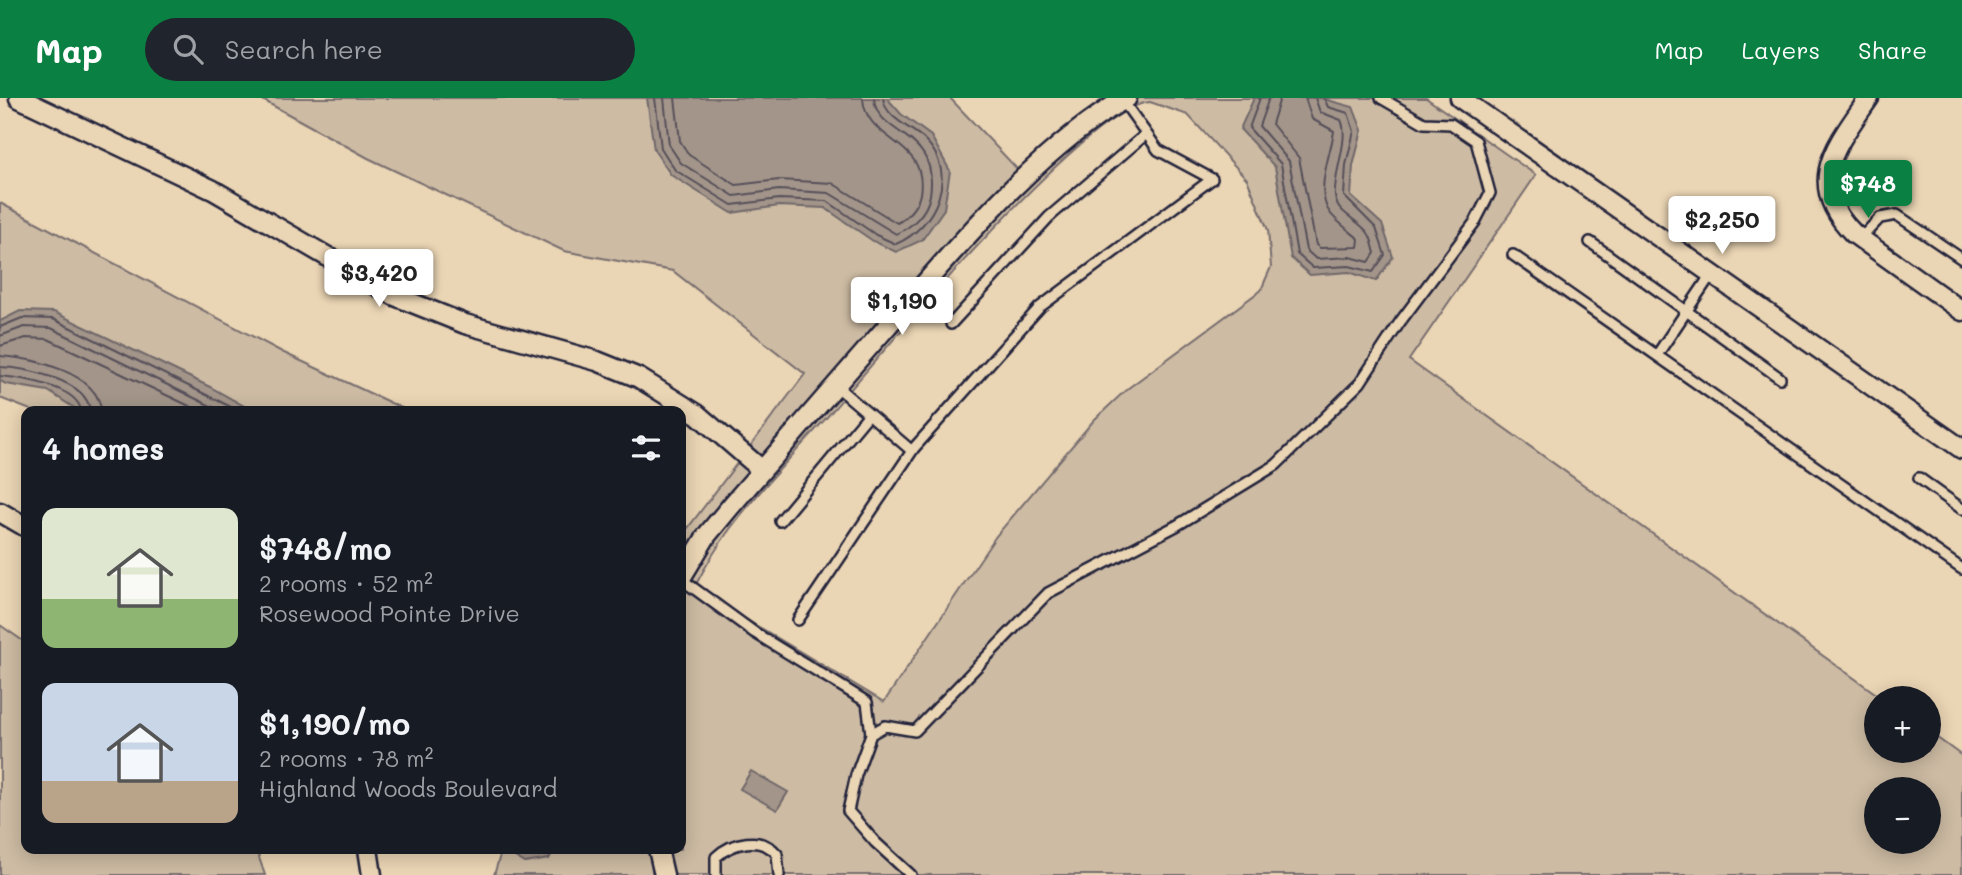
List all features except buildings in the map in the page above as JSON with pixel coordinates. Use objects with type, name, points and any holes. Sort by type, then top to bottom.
[{"type":"street","points":[[19,98],[213,190],[395,296],[465,324],[597,361],[639,377],[684,406]]},
{"type":"street","points":[[1460,98],[1962,449]]},
{"type":"street","points":[[1869,98],[1836,146],[1829,161],[1827,183],[1830,203],[1839,220],[1860,239],[1962,311]]},
{"type":"street","points":[[686,571],[707,535],[948,255],[996,205],[1087,125],[1123,99]]},
{"type":"street","points":[[686,407],[762,470]]},
{"type":"street","points":[[0,512],[21,524]]},
{"type":"street","points":[[369,854],[372,875]]},
{"type":"street","points":[[659,854],[664,875]]},
{"type":"lane","points":[[871,734],[885,726],[915,731],[1048,593],[1176,526],[1276,465],[1360,383],[1400,322],[1475,222],[1490,193],[1476,141],[1451,124],[1424,123],[1381,98]]},
{"type":"lane","points":[[798,620],[912,451],[1040,307],[1212,179],[1157,150],[1123,99]]},
{"type":"lane","points":[[951,324],[1049,217],[1146,135]]},
{"type":"lane","points":[[1860,239],[1880,218],[1897,215],[1962,259]]},
{"type":"lane","points":[[1590,242],[1780,377]]},
{"type":"lane","points":[[1513,255],[1962,569]]},
{"type":"lane","points":[[1657,355],[1712,272]]},
{"type":"lane","points":[[835,385],[912,451]]},
{"type":"lane","points":[[780,522],[869,414]]},
{"type":"lane","points":[[1919,478],[1962,509]]},
{"type":"lane","points":[[686,583],[755,633],[867,702],[871,734],[856,775],[848,811],[875,842],[911,875]]},
{"type":"lane","points":[[716,875],[716,856],[728,847],[753,842],[763,843],[777,854],[779,875]]},
{"type":"shaded area","points":[[259,98],[950,98],[1018,170],[1104,98],[1426,98],[1536,175],[1409,360],[1865,686],[1864,763],[1941,763],[1941,741],[1962,756],[1962,875],[494,875],[500,854],[686,854],[686,530],[805,374],[673,271],[564,251],[368,158]],"holes":[[[1150,102],[1188,115],[1247,179],[1268,230],[1271,267],[1261,290],[1127,389],[1094,420],[996,536],[884,702],[694,588],[720,543],[753,500],[934,293],[1033,188],[1080,145],[1120,114]]]},
{"type":"shaded area","points":[[0,203],[282,352],[397,406],[21,406],[0,398]]},
{"type":"shaded area","points":[[0,625],[21,640],[21,854],[258,854],[265,875],[0,875]]},
{"type":"water","points":[[647,98],[887,98],[901,114],[931,136],[950,171],[944,209],[922,240],[896,252],[873,241],[825,208],[779,206],[732,213],[671,175],[654,150]]},
{"type":"water","points":[[1254,98],[1320,98],[1353,107],[1362,130],[1353,166],[1351,196],[1382,224],[1393,257],[1376,281],[1349,272],[1310,275],[1291,258],[1275,167],[1240,129]]},
{"type":"water","points":[[20,311],[54,312],[244,406],[71,406],[48,391],[6,384],[0,381],[0,321]]},
{"type":"water","points":[[751,771],[788,792],[777,810],[740,789]]},
{"type":"water","points":[[510,854],[552,854],[549,859],[525,863]]}]
